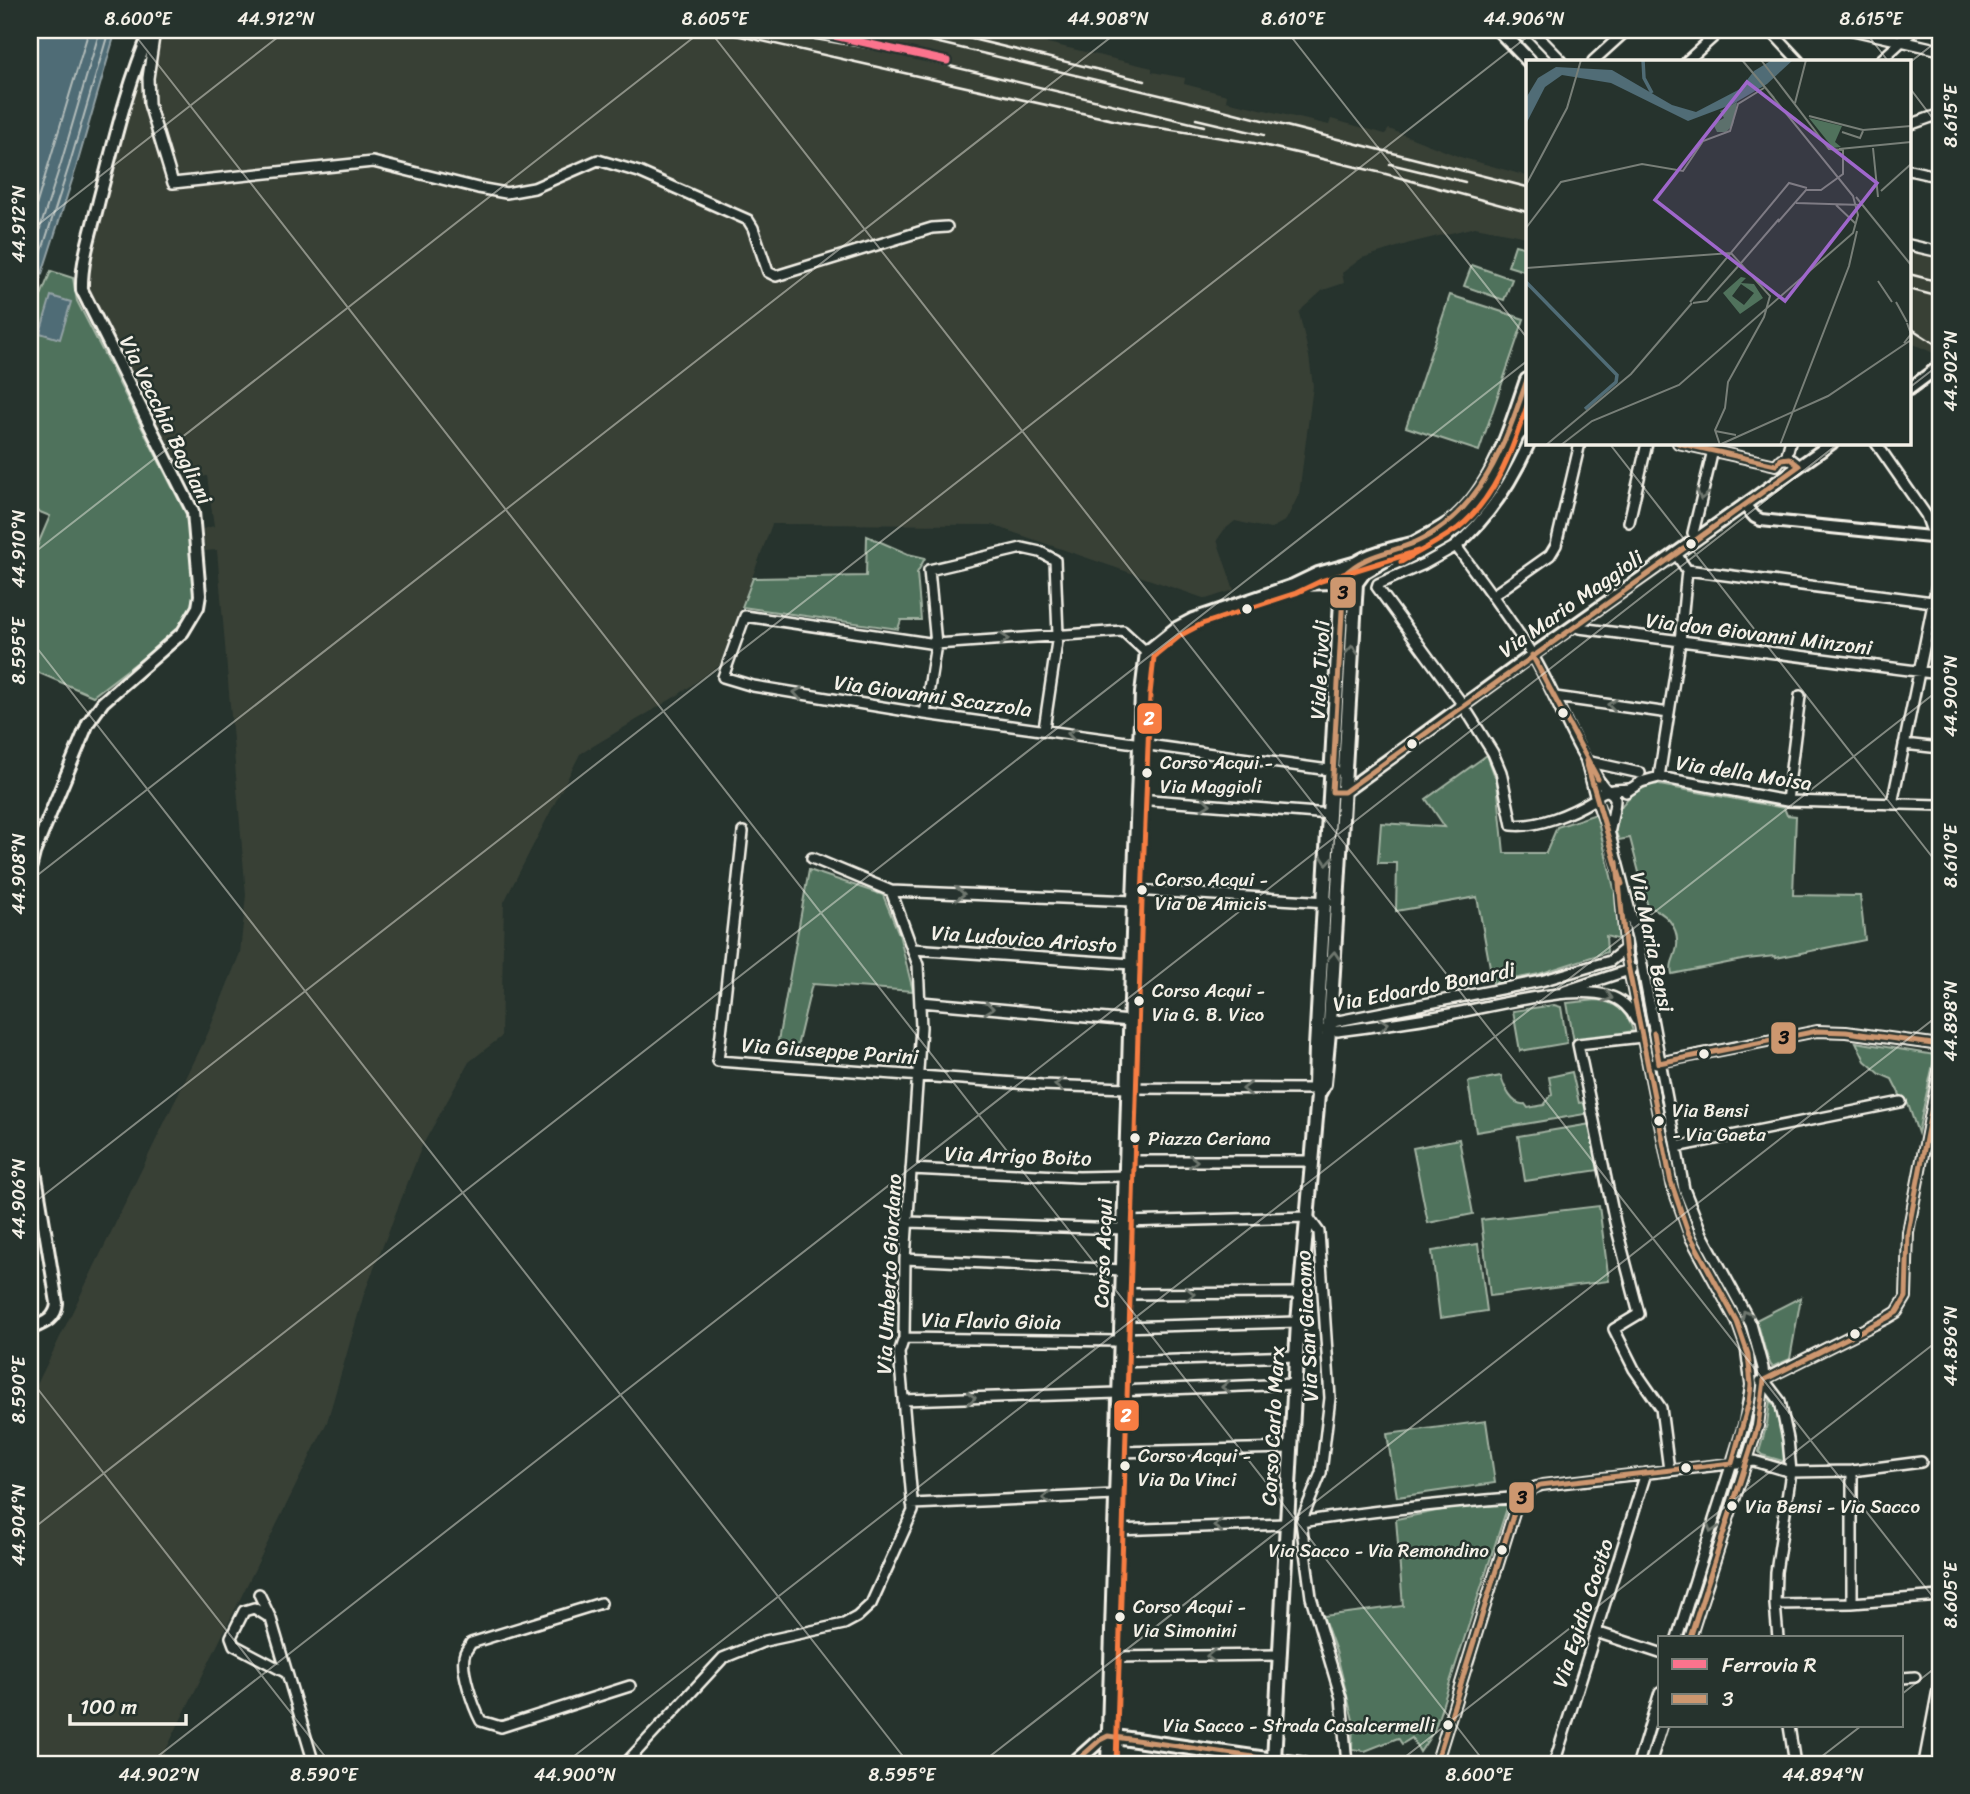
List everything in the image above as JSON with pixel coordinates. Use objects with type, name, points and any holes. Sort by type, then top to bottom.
[{"type":"main road","points":[[1499,30],[1528,60]]},
{"type":"main road","points":[[1342,582],[1345,573],[1415,543],[1450,523],[1464,511],[1480,491],[1500,452],[1526,383]]},
{"type":"main road","name":"Viale Tivoli","points":[[1339,771],[1356,583],[1361,567]]},
{"type":"main road","name":"Viale Tivoli","points":[[1338,792],[1342,582]]},
{"type":"main road","name":"Corso Carlo Marx","points":[[1331,902],[1330,814],[1338,792]]},
{"type":"main road","name":"Corso Carlo Marx","points":[[1274,1763],[1298,1322],[1317,1092],[1326,1027],[1338,792]]},
{"type":"main road","points":[[1073,1764],[1108,1736],[1274,1763],[1302,1764]]},
{"type":"street","points":[[153,30],[148,78],[149,104],[173,183],[373,162],[478,188],[506,192],[534,188],[594,162],[605,161],[639,172],[748,220],[768,272],[776,275],[932,228],[947,227]]},
{"type":"street","name":"Via Vecchia Bagliani","points":[[30,869],[34,853],[88,723],[103,702],[183,632],[198,607],[199,583],[193,512],[82,290],[84,261],[118,123],[135,66],[153,30]]},
{"type":"street","points":[[1532,30],[1561,60]]},
{"type":"street","points":[[1594,60],[1626,30]]},
{"type":"street","points":[[1688,60],[1721,30]]},
{"type":"street","points":[[1770,30],[1797,60]]},
{"type":"street","points":[[1853,30],[1940,50]]},
{"type":"street","points":[[1897,30],[1902,41]]},
{"type":"street","points":[[1881,60],[1914,30]]},
{"type":"street","points":[[1910,125],[1940,114]]},
{"type":"street","points":[[1910,170],[1940,177]]},
{"type":"street","points":[[1910,245],[1940,252]]},
{"type":"street","points":[[1910,388],[1940,366]]},
{"type":"street","points":[[1528,444],[1501,497],[1482,522],[1456,546],[1424,564],[1378,583],[1379,589],[1463,705],[1497,761],[1512,825],[1558,818],[1582,807],[1599,804],[1608,810],[1614,804]]},
{"type":"street","points":[[1492,596],[1550,555],[1556,545],[1580,444]]},
{"type":"street","points":[[1629,522],[1647,444]]},
{"type":"street","points":[[1683,444],[1776,465]]},
{"type":"street","points":[[1786,458],[1790,444]]},
{"type":"street","name":"Via Mario Maggioli","points":[[1338,792],[1831,444]]},
{"type":"street","points":[[1877,444],[1926,514],[1937,538]]},
{"type":"street","points":[[1697,538],[1693,533],[1713,450]]},
{"type":"street","points":[[1780,480],[1776,465],[1781,459],[1792,459],[1799,466]]},
{"type":"street","points":[[1744,505],[1761,520],[1937,538]]},
{"type":"street","points":[[1456,546],[1532,655],[1555,697],[1586,761],[1617,862]]},
{"type":"street","points":[[925,714],[936,644],[929,570],[1022,548],[1040,552],[1055,560],[1058,635],[1044,729]]},
{"type":"street","points":[[1659,777],[1687,570],[1676,554]]},
{"type":"street","points":[[936,644],[1123,631],[1146,652],[1176,628],[1193,619],[1293,585],[1307,577],[1361,567]]},
{"type":"street","points":[[1687,570],[1938,602]]},
{"type":"street","points":[[1892,804],[1938,602],[1940,570]]},
{"type":"street","points":[[1293,585],[1342,582]]},
{"type":"street","points":[[1321,583],[1337,589],[1343,607]]},
{"type":"street","name":"Via Giovanni Scazzola","points":[[936,644],[745,616],[723,677],[753,686],[925,714],[1139,744]]},
{"type":"street","name":"Via don Giovanni Minzoni","points":[[1576,624],[1579,628],[1679,642],[1940,674]]},
{"type":"street","name":"Corso Acqui","points":[[1107,1764],[1139,744],[1146,652]]},
{"type":"street","points":[[1787,802],[1800,696]]},
{"type":"street","points":[[1555,697],[1669,713]]},
{"type":"street","points":[[1139,744],[1339,771]]},
{"type":"street","points":[[1904,744],[1940,747]]},
{"type":"street","points":[[1586,761],[1640,773]]},
{"type":"street","points":[[1586,761],[1614,796],[1609,831]]},
{"type":"street","name":"Via della Moisa","points":[[1609,792],[1629,789],[1659,777],[1787,802],[1940,805]]},
{"type":"street","name":"Via della Moisa","points":[[1614,804],[1629,789]]},
{"type":"street","points":[[1599,804],[1602,792],[1609,792]]},
{"type":"street","points":[[1138,799],[1330,814]]},
{"type":"street","name":"Via Giuseppe Parini","points":[[743,832],[718,1061],[1042,1085],[1317,1092]]},
{"type":"street","points":[[812,858],[891,891],[1331,902]]},
{"type":"street","name":"Via Maria Bensi","points":[[1617,862],[1626,951],[1642,1037],[1654,1063],[1686,1197],[1702,1234],[1751,1324],[1764,1380],[1760,1419],[1691,1636]]},
{"type":"street","name":"Via Maria Bensi","points":[[1617,862],[1637,938],[1674,1194],[1697,1251],[1742,1335],[1748,1354],[1751,1385],[1748,1411],[1678,1636]]},
{"type":"street","name":"Via Umberto Giordano","points":[[625,1764],[723,1657],[765,1641],[844,1624],[866,1609],[871,1604],[913,1511],[899,1353],[904,1338],[905,1259],[919,1074],[921,1002],[918,965],[891,891]]},
{"type":"street","name":"Via Ludovico Ariosto","points":[[913,949],[1132,964]]},
{"type":"street","points":[[1626,951],[1640,960]]},
{"type":"street","name":"Via Edoardo Bonardi","points":[[1326,1027],[1541,981],[1610,961],[1626,951]]},
{"type":"street","name":"Via Edoardo Bonardi","points":[[1326,1027],[1447,1014],[1557,994],[1629,970],[1640,960]]},
{"type":"street","name":"Via Edoardo Bonardi","points":[[1557,994],[1600,993],[1612,996],[1633,1014],[1642,1037]]},
{"type":"street","points":[[921,1002],[1130,1021]]},
{"type":"street","points":[[1654,1063],[1817,1031],[1846,1032],[1940,1045]]},
{"type":"street","points":[[1642,1037],[1578,1044],[1615,1222],[1639,1314],[1614,1329],[1634,1369],[1661,1408],[1669,1470]]},
{"type":"street","points":[[1751,1385],[1887,1318],[1904,1302],[1908,1287],[1908,1232],[1940,1066]]},
{"type":"street","points":[[1676,1147],[1902,1102]]},
{"type":"street","points":[[30,1140],[57,1303],[52,1317],[30,1329]]},
{"type":"street","points":[[1125,1161],[1312,1161]]},
{"type":"street","name":"Via Arrigo Boito","points":[[911,1169],[1079,1177],[1125,1176]]},
{"type":"street","points":[[908,1222],[1124,1225],[1308,1217]]},
{"type":"street","name":"Via San Giacomo","points":[[1301,1522],[1321,1474],[1330,1398],[1322,1248],[1320,1233],[1308,1217]]},
{"type":"street","points":[[905,1259],[1123,1270]]},
{"type":"street","points":[[1122,1294],[1301,1293]]},
{"type":"street","points":[[1120,1327],[1298,1322]]},
{"type":"street","name":"Via Flavio Gioia","points":[[904,1338],[1119,1341]]},
{"type":"street","points":[[1119,1362],[1296,1356]]},
{"type":"street","points":[[1764,1380],[1780,1401],[1788,1438],[1791,1472],[1776,1572],[1774,1604],[1778,1636]]},
{"type":"street","points":[[903,1400],[1294,1384]]},
{"type":"street","points":[[1117,1452],[1291,1448]]},
{"type":"street","points":[[1347,1764],[1341,1698],[1311,1597],[1301,1522],[1444,1503],[1522,1497],[1540,1486],[1732,1463],[1754,1461],[1791,1472],[1852,1471],[1922,1462]]},
{"type":"street","points":[[1852,1471],[1852,1603]]},
{"type":"street","name":"Via Egidio Cocito","points":[[1554,1764],[1646,1472]]},
{"type":"street","points":[[912,1504],[1115,1495]]},
{"type":"street","points":[[1436,1764],[1515,1509],[1522,1497]]},
{"type":"street","points":[[1115,1530],[1286,1524]]},
{"type":"street","points":[[259,1594],[271,1619],[314,1764]]},
{"type":"street","points":[[1774,1604],[1852,1603],[1940,1596]]},
{"type":"street","points":[[601,1603],[471,1643],[463,1655],[464,1670],[477,1713],[481,1721],[501,1727],[630,1686]]},
{"type":"street","points":[[271,1619],[254,1608],[244,1611],[230,1637],[234,1645],[287,1673]]},
{"type":"street","points":[[1596,1632],[1658,1652]]},
{"type":"street","points":[[1111,1657],[1279,1655]]},
{"type":"street","points":[[1904,1678],[1915,1677]]},
{"type":"street","points":[[1637,1764],[1658,1698]]},
{"type":"street","points":[[1650,1764],[1661,1728]]},
{"type":"street","points":[[1789,1728],[1795,1764]]},
{"type":"shaded area","points":[[161,30],[993,30],[1152,68],[1152,72],[1185,78],[1184,84],[1227,95],[1226,101],[1329,125],[1331,119],[1385,134],[1389,129],[1460,157],[1526,176],[1526,237],[1475,227],[1362,258],[1342,273],[1344,283],[1323,290],[1299,313],[1313,386],[1299,494],[1286,520],[1270,529],[1235,521],[1217,540],[1234,590],[1206,599],[992,525],[772,524],[719,666],[678,695],[580,754],[504,902],[501,1037],[469,1062],[422,1146],[364,1294],[327,1422],[159,1764],[30,1764],[30,1399],[208,1033],[240,953],[246,895],[217,550],[205,551],[203,529],[214,526],[207,476],[187,480],[91,294],[88,280],[123,124],[150,42],[158,41]]},
{"type":"shaded area","points":[[1910,247],[1940,255],[1940,356],[1910,342]]},
{"type":"green space","points":[[1515,245],[1526,248],[1526,272],[1508,266]]},
{"type":"green space","points":[[1472,265],[1512,279],[1504,300],[1464,286]]},
{"type":"green space","points":[[51,271],[73,278],[77,301],[186,514],[195,586],[191,607],[173,635],[93,696],[30,669],[30,563],[50,516],[30,508],[30,323]]},
{"type":"green space","points":[[1450,295],[1524,319],[1479,451],[1406,427]]},
{"type":"green space","points":[[867,536],[908,554],[925,558],[917,573],[921,620],[901,620],[898,629],[742,607],[753,578],[866,576]]},
{"type":"green space","points":[[1487,755],[1497,782],[1504,853],[1546,853],[1557,827],[1596,814],[1616,897],[1620,940],[1606,936],[1607,952],[1539,974],[1493,983],[1477,897],[1396,911],[1397,863],[1378,863],[1381,823],[1445,827],[1426,799]]},
{"type":"green space","points":[[1654,784],[1784,808],[1787,815],[1796,816],[1793,895],[1860,896],[1865,940],[1776,958],[1747,959],[1672,974],[1671,966],[1677,946],[1676,932],[1665,916],[1648,907],[1630,838],[1619,840],[1616,830],[1618,812],[1623,804],[1637,792]]},
{"type":"green space","points":[[809,870],[883,895],[899,934],[913,991],[812,984],[795,1055],[776,1052]]},
{"type":"green space","points":[[1597,1000],[1610,1003],[1620,1010],[1633,1031],[1574,1042],[1567,1003]]},
{"type":"green space","points":[[1554,1005],[1561,1007],[1567,1043],[1520,1051],[1513,1011]]},
{"type":"green space","points":[[1856,1042],[1935,1055],[1918,1133],[1908,1104],[1901,1097],[1892,1079],[1880,1074],[1865,1061]]},
{"type":"green space","points":[[1572,1072],[1579,1103],[1589,1101],[1591,1113],[1476,1132],[1468,1082],[1501,1076],[1512,1099],[1528,1108],[1544,1105],[1552,1094],[1549,1077]]},
{"type":"green space","points":[[1591,1124],[1599,1170],[1525,1181],[1518,1136]]},
{"type":"green space","points":[[1459,1139],[1473,1214],[1428,1223],[1413,1148]]},
{"type":"green space","points":[[1599,1206],[1609,1281],[1490,1296],[1481,1220]]},
{"type":"green space","points":[[1478,1244],[1487,1311],[1440,1318],[1432,1251]]},
{"type":"green space","points":[[1801,1297],[1790,1359],[1772,1367],[1756,1320]]},
{"type":"green space","points":[[1770,1400],[1781,1413],[1786,1462],[1759,1452]]},
{"type":"green space","points":[[1486,1421],[1495,1483],[1397,1497],[1387,1434]]},
{"type":"green space","points":[[1508,1505],[1434,1731],[1420,1752],[1412,1738],[1402,1744],[1398,1738],[1365,1751],[1352,1749],[1353,1720],[1336,1651],[1323,1616],[1403,1606],[1396,1519],[1462,1506]]},
{"type":"water","points":[[30,30],[116,30],[76,168],[30,311]]},
{"type":"water","points":[[51,296],[71,302],[60,339],[40,333]]},
{"type":"railway","points":[[713,30],[1122,122],[1254,143],[1382,173],[1526,212]]},
{"type":"railway","points":[[762,30],[886,51],[1204,126]]},
{"type":"railway","points":[[884,30],[1215,108],[1526,187]]},
{"type":"railway","points":[[935,30],[1145,81]]},
{"type":"railway","points":[[1196,119],[1264,135]]},
{"type":"railway","points":[[1390,164],[1465,182]]},
{"type":"railway","points":[[1910,274],[1940,282]]},
{"type":"railway","points":[[1910,289],[1940,297]]},
{"type":"railway","points":[[1910,328],[1940,347]]},
{"type":"railway","points":[[1918,1764],[1940,1648]]},
{"type":"rail line","name":"R","points":[[807,30],[947,61]]},
{"type":"transit line","name":"3","points":[[1526,383],[1510,428],[1488,474],[1458,513],[1439,529],[1416,542],[1369,558],[1344,575],[1332,792],[1344,792],[1799,466],[1789,458],[1781,459],[1776,465],[1682,444]]},
{"type":"transit line","name":"2","points":[[1401,562],[1458,528],[1483,502],[1509,456],[1526,409]]},
{"type":"transit line","name":"2","points":[[1116,1764],[1142,901],[1150,694],[1154,657],[1181,635],[1202,624],[1296,593],[1321,581],[1418,551]]},
{"type":"transit line","name":"3","points":[[1532,655],[1598,779]]},
{"type":"transit line","name":"3","points":[[1586,761],[1622,884]]},
{"type":"transit line","name":"3","points":[[1436,1764],[1515,1509],[1522,1497],[1540,1485],[1732,1463],[1749,1402],[1751,1385],[1748,1354],[1737,1322],[1688,1232],[1671,1182],[1626,955],[1617,862]]},
{"type":"transit line","name":"3","points":[[1654,1033],[1659,1063],[1817,1031],[1846,1032],[1940,1045]]},
{"type":"transit line","name":"3","points":[[1691,1636],[1758,1426],[1764,1380],[1887,1318],[1897,1312],[1906,1297],[1908,1232],[1940,1066]]},
{"type":"transit line","name":"3","points":[[1073,1764],[1108,1736],[1302,1764]]},
{"type":"place","name":"Corso Acqui - Via Maggioli","points":[[1147,773]]},
{"type":"place","name":"Corso Acqui - Via De Amicis","points":[[1142,890]]},
{"type":"place","name":"Corso Acqui - Via G. B. Vico","points":[[1139,1001]]},
{"type":"place","name":"Via Bensi - Via Gaeta","points":[[1659,1121]]},
{"type":"place","name":"Piazza Ceriana","points":[[1135,1138]]},
{"type":"place","name":"Corso Acqui - Via Da Vinci","points":[[1125,1466]]},
{"type":"place","name":"Via Bensi - Via Sacco","points":[[1732,1506]]},
{"type":"place","name":"Via Sacco - Via Remondino","points":[[1502,1550]]},
{"type":"place","name":"Corso Acqui - Via Simonini","points":[[1120,1617]]},
{"type":"place","name":"Via Sacco - Strada Casalcermelli","points":[[1448,1725]]}]
